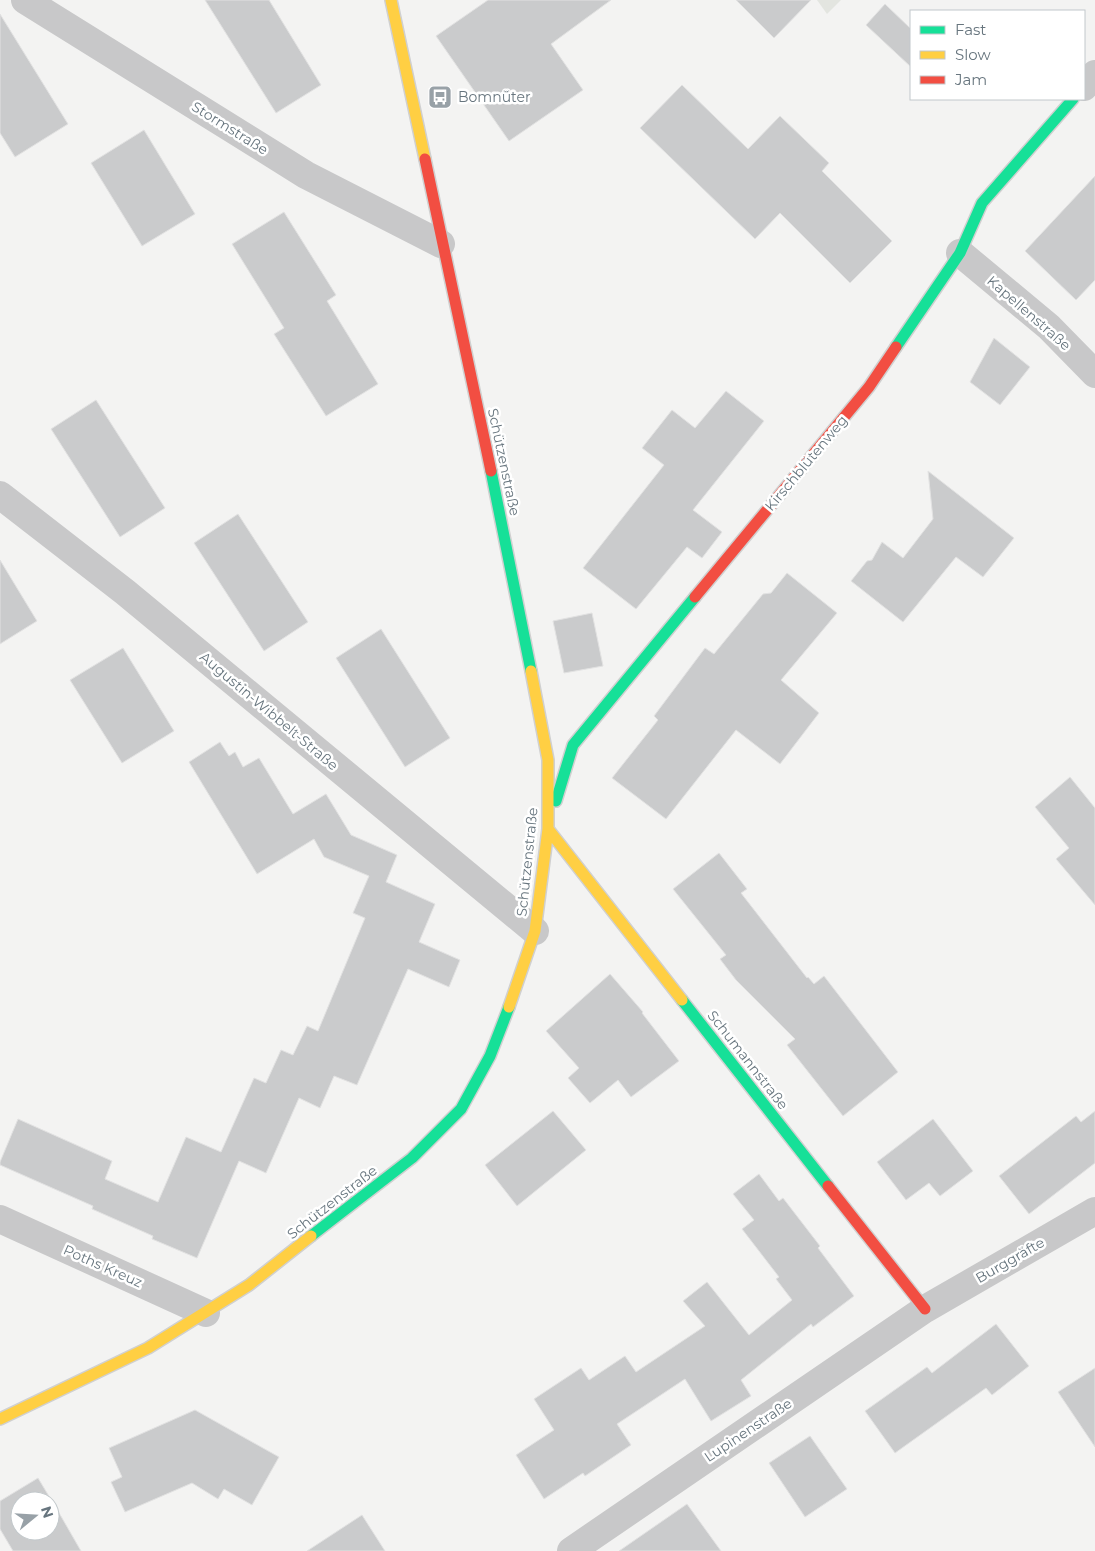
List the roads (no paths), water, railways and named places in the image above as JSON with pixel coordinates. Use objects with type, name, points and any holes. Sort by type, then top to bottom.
[{"type":"street","name":"Stormstraße","points":[[24,0],[306,175],[441,244]]},
{"type":"street","name":"Schützenstraße","points":[[0,1419],[148,1348],[249,1285],[412,1158],[461,1108],[490,1056],[508,1011],[535,931],[548,829],[548,760],[506,542],[441,244],[391,0]]},
{"type":"street","points":[[1085,86],[1095,74]]},
{"type":"street","name":"Kirschblütenweg","points":[[548,829],[573,745],[869,387],[960,254],[982,203],[1072,100]]},
{"type":"street","name":"Kapellenstraße","points":[[960,254],[1049,327],[1095,374]]},
{"type":"street","name":"Augustin-Wibbelt-Straße","points":[[0,495],[125,592],[535,931]]},
{"type":"street","name":"Schumannstraße","points":[[548,829],[925,1309]]},
{"type":"street","name":"Burggräfte","points":[[925,1309],[1095,1211]]},
{"type":"street","name":"Poths Kreuz","points":[[0,1219],[206,1312]]},
{"type":"street","name":"Lupinenstraße","points":[[571,1551],[925,1309]]},
{"type":"place","name":"Bomnüter","points":[[440,97]]}]
